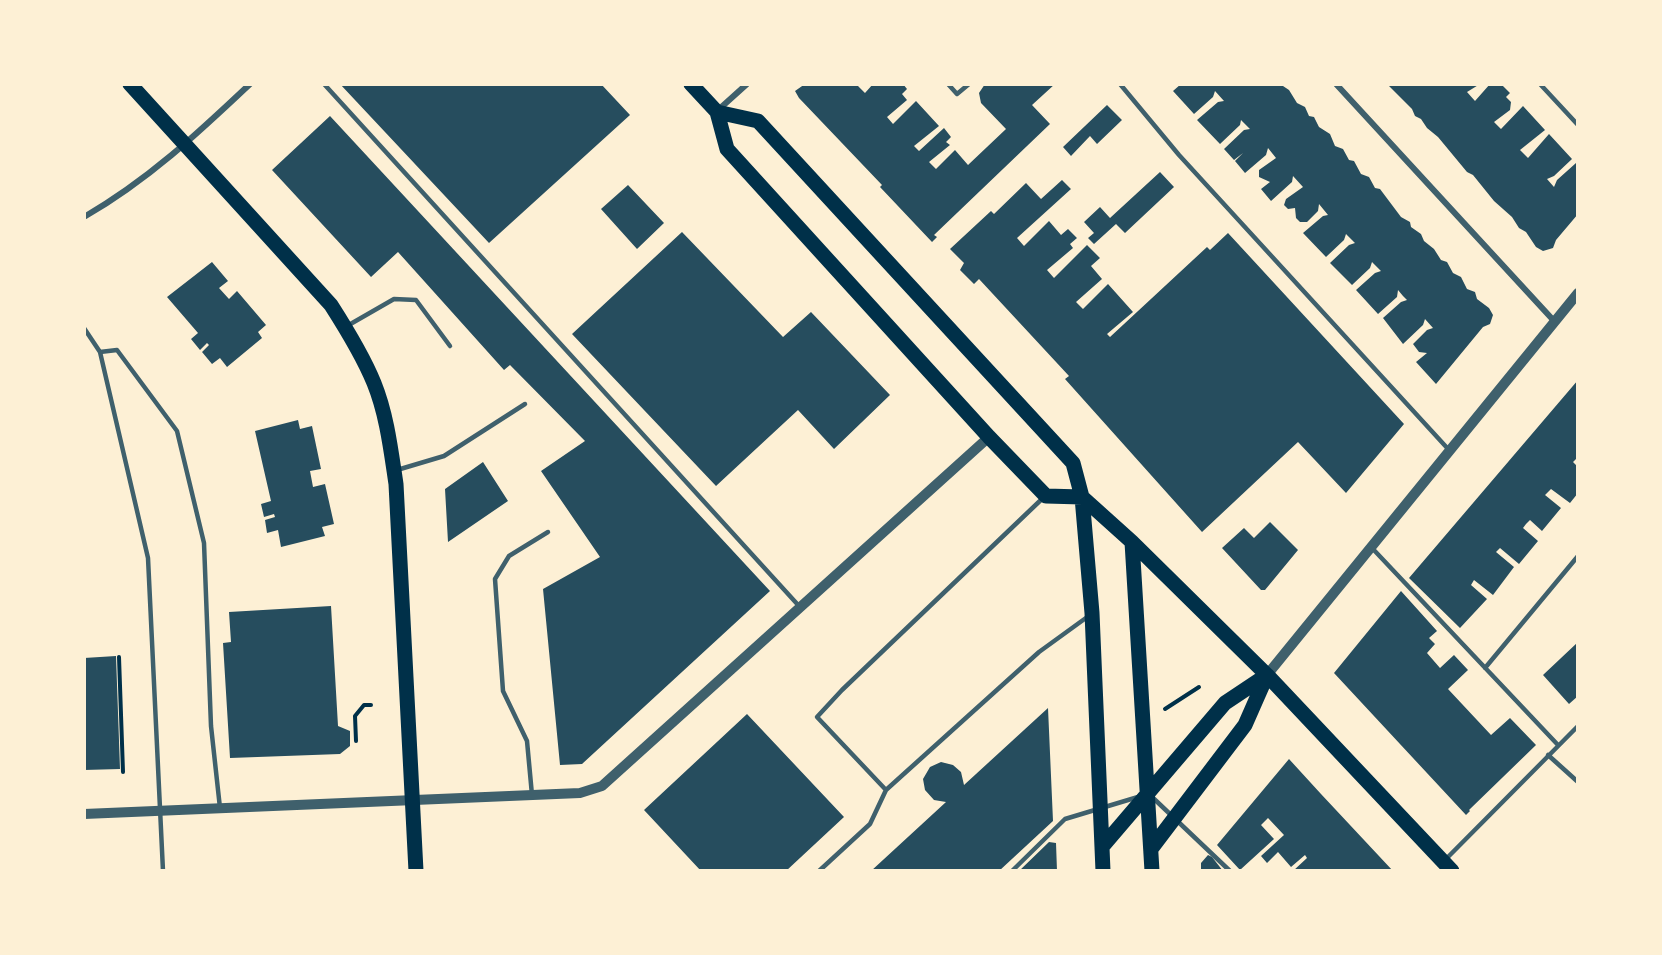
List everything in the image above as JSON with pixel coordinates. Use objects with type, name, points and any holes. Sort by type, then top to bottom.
[{"type":"main road","points":[[130,84],[331,305],[375,385],[394,471],[416,871]]},
{"type":"main road","points":[[691,84],[717,112],[727,149],[989,437],[1046,496],[1082,497],[1132,542],[1267,675],[1447,867]]},
{"type":"main road","points":[[717,112],[758,121],[1073,463],[1082,497],[1092,614],[1103,871]]},
{"type":"main road","points":[[1132,542],[1152,871]]},
{"type":"main road","points":[[1102,847],[1225,703],[1267,675]]},
{"type":"main road","points":[[1150,849],[1245,725],[1267,675]]},
{"type":"street","points":[[84,217],[124,194],[186,143],[250,84]]},
{"type":"street","points":[[717,112],[747,84]]},
{"type":"street","points":[[1336,84],[1555,322]]},
{"type":"street","points":[[1267,675],[1578,293]]},
{"type":"street","points":[[84,814],[580,793],[602,786],[989,437]]},
{"type":"lane","points":[[324,84],[799,606]]},
{"type":"lane","points":[[948,84],[957,94],[969,84]]},
{"type":"lane","points":[[1120,84],[1179,154],[1450,451]]},
{"type":"lane","points":[[1540,84],[1578,125]]},
{"type":"lane","points":[[345,327],[394,299],[416,300],[450,346]]},
{"type":"lane","points":[[84,328],[100,352],[148,558],[163,871]]},
{"type":"lane","points":[[100,352],[117,350],[177,430],[204,543],[211,726],[220,808]]},
{"type":"lane","points":[[394,471],[444,456],[525,404]]},
{"type":"lane","points":[[886,790],[817,717],[842,690],[1046,496]]},
{"type":"lane","points":[[531,795],[527,741],[503,691],[495,579],[509,556],[548,531]]},
{"type":"lane","points":[[1371,547],[1558,745]]},
{"type":"lane","points":[[1485,668],[1578,556]]},
{"type":"lane","points":[[819,871],[870,824],[886,790],[1039,652],[1092,614]]},
{"type":"lane","points":[[1447,867],[1548,755],[1578,726]]},
{"type":"lane","points":[[1548,755],[1578,782]]},
{"type":"lane","points":[[1012,871],[1065,819],[1148,794],[1175,816],[1230,871]]},
{"type":"path","points":[[119,657],[123,772]]},
{"type":"path","points":[[1163,710],[1199,687]]},
{"type":"path","points":[[1191,692],[1196,695]]},
{"type":"path","points":[[356,741],[355,716],[364,705],[371,705]]},
{"type":"building","points":[[340,84],[601,84],[630,115],[489,243]]},
{"type":"building","points":[[805,84],[860,84],[858,86],[865,93],[873,84],[903,84],[907,89],[902,94],[907,100],[887,117],[893,124],[916,101],[939,126],[914,146],[919,151],[944,128],[951,137],[946,142],[950,145],[929,162],[936,169],[955,150],[968,165],[1006,129],[981,103],[979,93],[985,84],[1055,84],[1032,105],[1050,124],[934,235],[937,237],[932,242],[880,187],[882,185],[799,98],[795,91]]},
{"type":"building","points":[[1181,84],[1280,84],[1289,90],[1297,103],[1305,107],[1309,116],[1314,117],[1319,127],[1330,134],[1335,146],[1343,149],[1349,160],[1354,161],[1361,174],[1369,177],[1375,188],[1380,189],[1401,217],[1410,222],[1411,227],[1421,234],[1424,241],[1434,249],[1441,260],[1447,262],[1453,273],[1461,277],[1467,289],[1475,292],[1477,299],[1489,308],[1493,315],[1490,324],[1483,327],[1436,384],[1416,362],[1427,353],[1419,352],[1413,344],[1427,330],[1433,328],[1425,319],[1423,325],[1403,344],[1383,318],[1401,302],[1407,300],[1398,290],[1397,297],[1378,314],[1356,290],[1375,273],[1381,271],[1372,262],[1370,268],[1352,285],[1330,263],[1349,245],[1355,243],[1346,234],[1344,240],[1326,257],[1303,233],[1323,216],[1328,215],[1319,204],[1318,211],[1307,222],[1300,222],[1296,218],[1295,208],[1288,209],[1284,205],[1286,199],[1303,187],[1293,176],[1292,182],[1271,201],[1261,189],[1270,182],[1259,177],[1259,170],[1276,158],[1268,148],[1266,155],[1245,173],[1235,161],[1243,153],[1234,160],[1224,149],[1244,130],[1250,129],[1241,120],[1240,125],[1220,144],[1197,120],[1218,102],[1224,101],[1215,91],[1213,97],[1194,114],[1173,91]]},
{"type":"building","points":[[1387,84],[1480,84],[1467,92],[1475,101],[1490,84],[1501,84],[1510,93],[1506,97],[1511,102],[1510,110],[1494,122],[1501,129],[1523,106],[1545,130],[1520,150],[1528,158],[1549,134],[1572,159],[1554,176],[1547,179],[1554,187],[1557,180],[1576,163],[1578,165],[1578,214],[1556,240],[1553,248],[1543,251],[1536,247],[1526,232],[1519,228],[1512,217],[1494,201],[1473,175],[1467,172],[1438,137],[1427,128],[1421,119],[1415,116],[1412,109]]},
{"type":"building","points":[[1107,105],[1122,120],[1097,144],[1090,136],[1071,156],[1063,147]]},
{"type":"building","points":[[330,116],[770,591],[582,764],[560,765],[543,589],[600,557],[541,471],[585,441],[510,365],[504,370],[398,252],[371,277],[272,170]]},
{"type":"building","points":[[1160,172],[1174,187],[1125,233],[1116,224],[1094,244],[1088,238],[1094,233],[1084,222],[1100,207],[1110,218]]},
{"type":"building","points":[[1062,180],[1071,189],[1017,238],[1024,246],[1049,221],[1061,235],[1068,229],[1077,238],[1070,244],[1073,248],[1047,270],[1054,278],[1087,245],[1100,258],[1091,266],[1102,279],[1076,302],[1083,309],[1108,284],[1133,312],[1107,334],[1110,337],[1207,247],[1210,250],[1228,233],[1404,424],[1346,493],[1298,442],[1202,532],[1065,379],[1069,376],[979,279],[974,284],[960,270],[964,263],[950,249],[991,211],[994,214],[1026,183],[1041,199]]},
{"type":"building","points":[[628,185],[664,223],[637,249],[601,209]]},
{"type":"building","points":[[682,232],[783,337],[811,312],[890,395],[834,449],[798,410],[716,486],[572,334]]},
{"type":"building","points":[[212,262],[228,281],[219,288],[229,299],[237,291],[266,325],[258,332],[262,338],[227,367],[220,358],[212,364],[202,352],[209,345],[207,343],[200,350],[191,339],[198,333],[167,297]]},
{"type":"building","points":[[1578,380],[1578,461],[1576,459],[1573,462],[1578,467],[1578,493],[1570,503],[1551,489],[1545,495],[1561,508],[1542,531],[1530,520],[1523,528],[1538,541],[1519,564],[1500,548],[1496,552],[1514,567],[1493,595],[1474,580],[1471,585],[1487,599],[1460,628],[1409,578]]},
{"type":"building","points":[[298,420],[300,429],[312,426],[321,469],[310,471],[313,487],[325,484],[334,524],[322,527],[325,536],[281,547],[278,530],[267,533],[265,520],[275,517],[274,514],[264,517],[261,504],[271,501],[255,431]]},
{"type":"building","points":[[483,462],[508,501],[448,542],[445,489]]},
{"type":"building","points":[[1270,522],[1298,550],[1265,590],[1261,590],[1222,548],[1244,528],[1254,538]]},
{"type":"building","points":[[1401,591],[1437,631],[1429,638],[1435,644],[1427,653],[1440,668],[1454,655],[1468,670],[1448,689],[1491,735],[1510,718],[1536,745],[1466,815],[1334,673]]},
{"type":"building","points":[[331,606],[338,726],[350,731],[350,746],[340,754],[230,758],[223,643],[231,642],[229,612]]},
{"type":"building","points":[[1578,642],[1578,696],[1569,704],[1543,675]]},
{"type":"building","points":[[116,656],[120,769],[84,770],[84,658]]},
{"type":"building","points":[[1048,708],[1053,821],[999,871],[871,871],[946,802],[934,800],[925,790],[923,779],[930,767],[941,762],[953,765],[961,772],[964,785]]},
{"type":"building","points":[[747,714],[844,817],[786,871],[701,871],[644,810]]},
{"type":"building","points":[[1289,759],[1393,871],[1293,871],[1307,858],[1305,855],[1291,867],[1278,852],[1267,863],[1261,856],[1284,835],[1268,818],[1261,825],[1274,839],[1240,870],[1217,845]]},
{"type":"building","points":[[1049,842],[1056,843],[1057,871],[1019,871]]},
{"type":"building","points":[[1208,855],[1223,871],[1201,871],[1201,863]]}]
